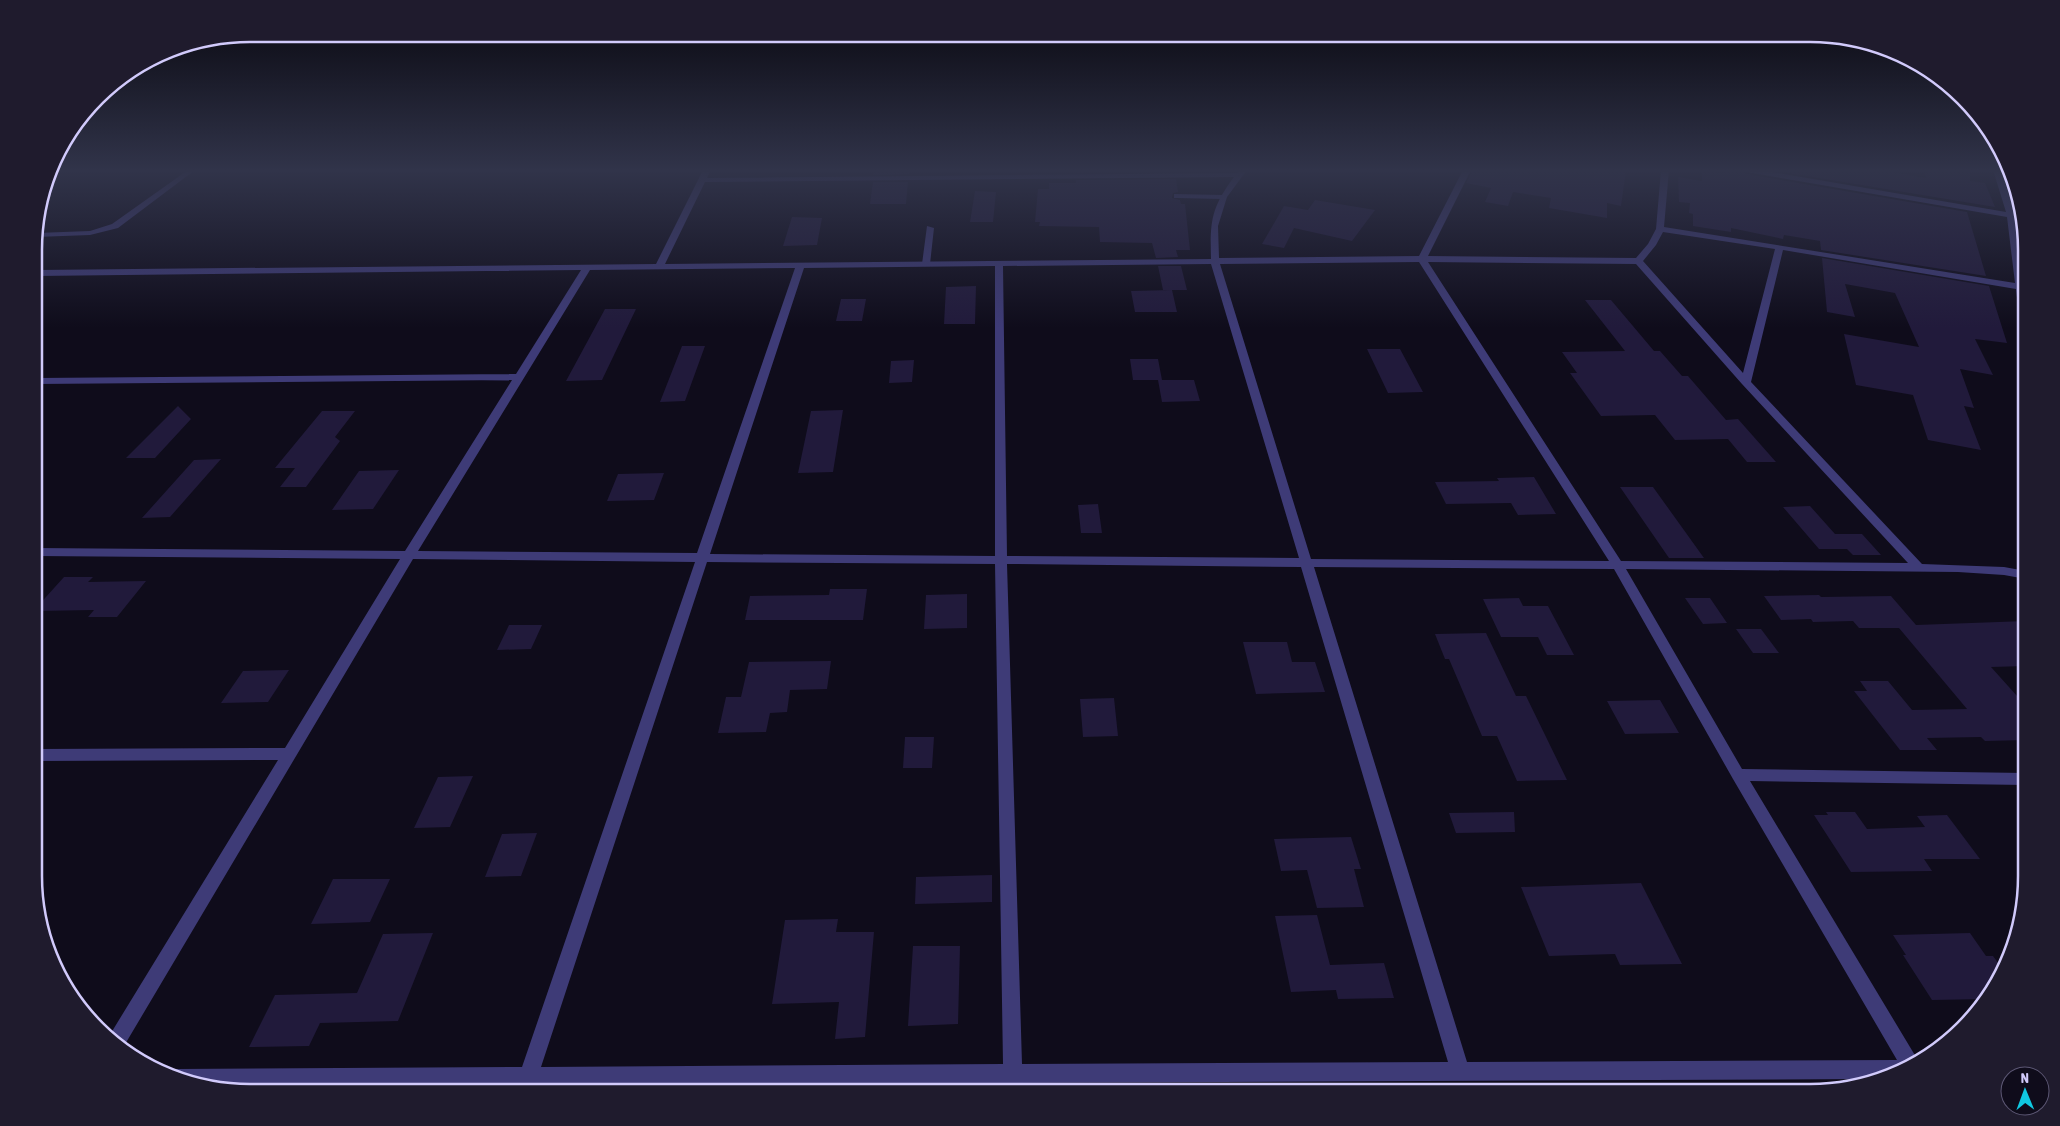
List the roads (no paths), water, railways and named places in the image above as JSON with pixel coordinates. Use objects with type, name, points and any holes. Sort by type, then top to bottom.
[{"type":"street","points":[[659,267],[681,223]]},
{"type":"street","points":[[1215,223],[1215,262],[1308,563],[1460,1071]]},
{"type":"street","points":[[1422,259],[1440,223]]},
{"type":"street","points":[[1638,261],[1652,245],[1660,229],[1661,223]]},
{"type":"street","points":[[2012,223],[2018,270]]},
{"type":"street","points":[[1660,229],[2018,286]]},
{"type":"street","points":[[1746,382],[1780,247]]},
{"type":"street","points":[[1422,259],[1618,566],[1738,775],[1907,1059]]},
{"type":"street","points":[[42,274],[1422,259],[1638,261],[1746,382],[1919,568]]},
{"type":"street","points":[[999,264],[1001,560],[1012,1083]]},
{"type":"street","points":[[528,1076],[800,266]]},
{"type":"street","points":[[119,1036],[409,555],[587,268]]},
{"type":"street","points":[[42,381],[519,378]]},
{"type":"street","points":[[42,552],[1919,568],[2004,571],[2018,574]]},
{"type":"street","points":[[42,755],[289,754]]},
{"type":"street","points":[[1738,775],[2018,779]]},
{"type":"street","points":[[205,1078],[528,1076],[1012,1083],[1460,1071],[1886,1069]]},
{"type":"lane","points":[[43,235],[90,233],[114,226],[119,223]]},
{"type":"lane","points":[[926,264],[930,228]]}]
